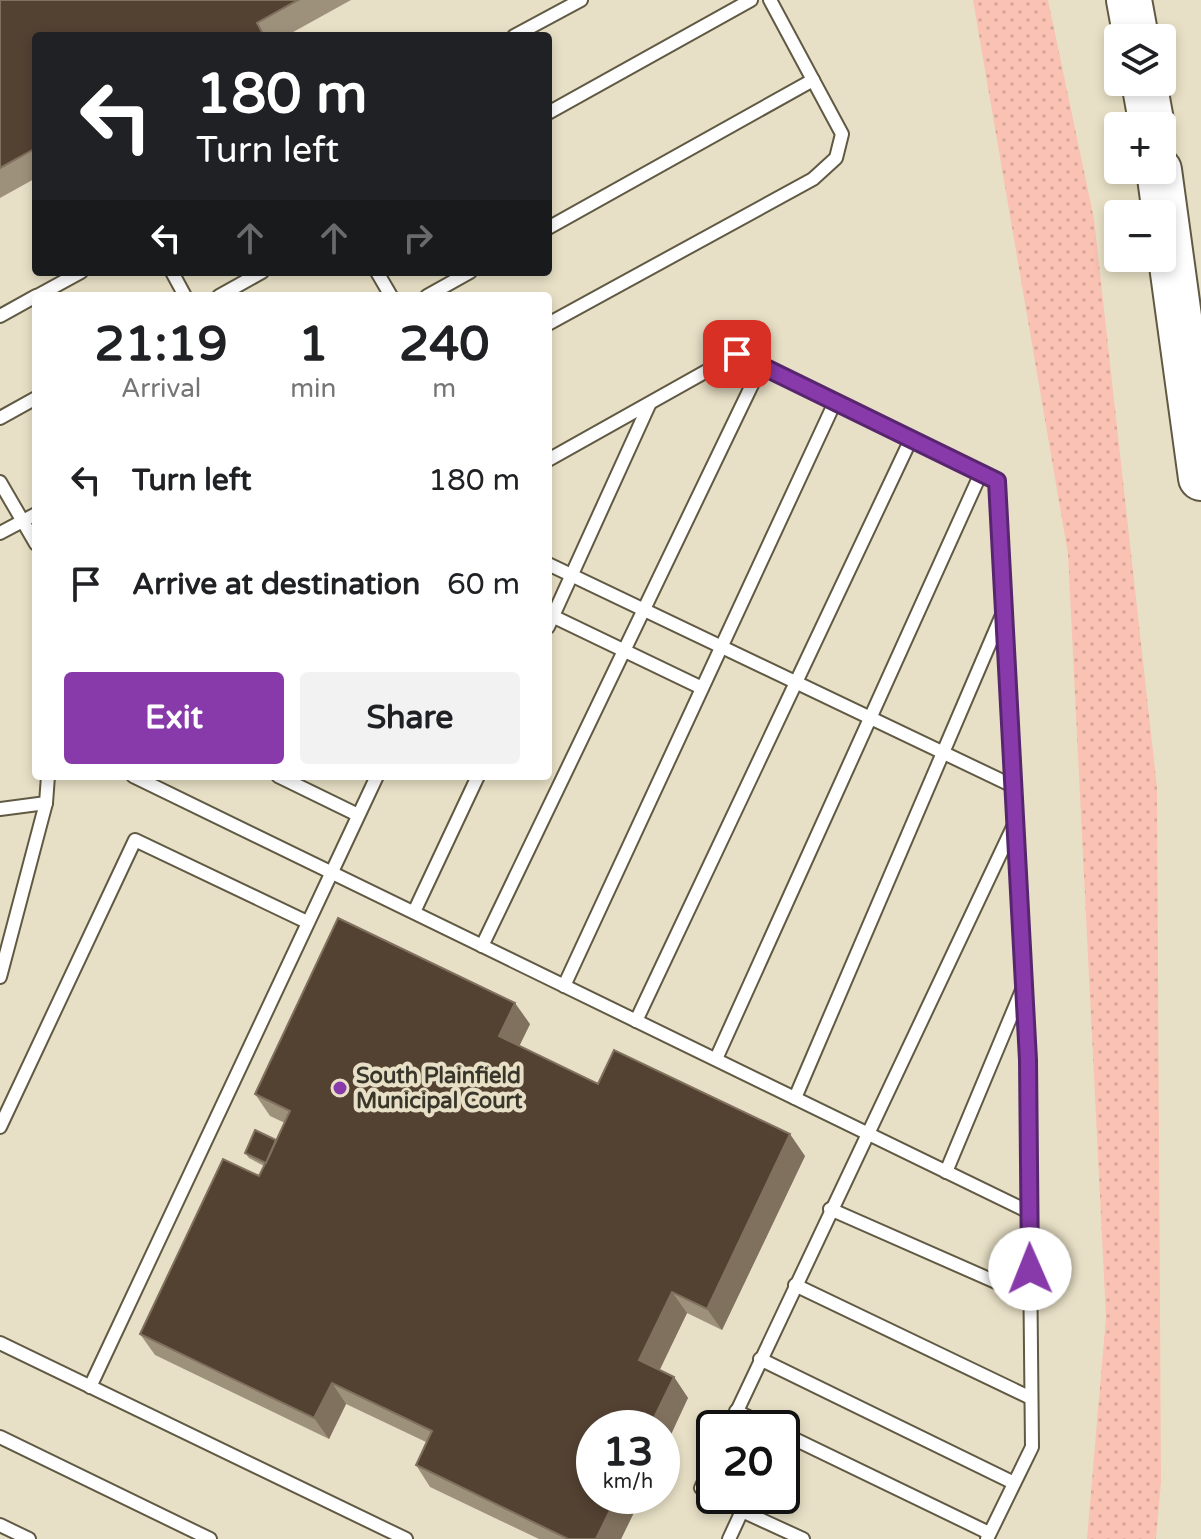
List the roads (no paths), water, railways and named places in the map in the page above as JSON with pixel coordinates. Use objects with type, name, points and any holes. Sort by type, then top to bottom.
[{"type":"highway","points":[[1129,0],[1133,24]]},
{"type":"highway","points":[[1161,184],[1201,478]]},
{"type":"lane","points":[[521,32],[581,0]]},
{"type":"lane","points":[[552,111],[751,0]]},
{"type":"lane","points":[[552,322],[813,179],[836,158],[842,134],[770,0]]},
{"type":"lane","points":[[552,226],[813,80]]},
{"type":"lane","points":[[44,292],[74,276]]},
{"type":"lane","points":[[226,292],[255,276]]},
{"type":"lane","points":[[434,292],[463,276]]},
{"type":"lane","points":[[0,316],[32,298]]},
{"type":"lane","points":[[552,458],[737,354],[997,481],[1024,987],[1032,1447],[988,1536],[800,1442]]},
{"type":"lane","points":[[482,946],[761,366]]},
{"type":"lane","points":[[0,418],[32,400]]},
{"type":"lane","points":[[564,986],[835,402]]},
{"type":"lane","points":[[552,615],[649,405]]},
{"type":"lane","points":[[636,1021],[911,439]]},
{"type":"lane","points":[[716,1059],[981,473]]},
{"type":"lane","points":[[0,482],[32,538]]},
{"type":"lane","points":[[0,533],[32,516]]},
{"type":"lane","points":[[552,566],[1013,786]]},
{"type":"lane","points":[[795,1098],[1004,611]]},
{"type":"lane","points":[[552,620],[702,688]]},
{"type":"lane","points":[[0,977],[46,803],[48,780]]},
{"type":"lane","points":[[141,780],[1029,1212]]},
{"type":"lane","points":[[286,780],[358,815]]},
{"type":"lane","points":[[90,1387],[375,780]]},
{"type":"lane","points":[[414,912],[476,780]]},
{"type":"lane","points":[[0,809],[46,803]]},
{"type":"lane","points":[[736,1410],[865,1133],[1015,823]]},
{"type":"lane","points":[[0,1127],[135,840],[307,922]]},
{"type":"lane","points":[[946,1172],[1024,987]]},
{"type":"lane","points":[[830,1209],[1030,1297]]},
{"type":"lane","points":[[795,1285],[1031,1398]]},
{"type":"lane","points":[[0,1343],[406,1539]]},
{"type":"lane","points":[[760,1359],[1014,1483]]},
{"type":"lane","points":[[0,1437],[210,1539]]},
{"type":"lane","points":[[729,1539],[741,1514]]},
{"type":"lane","points":[[749,1514],[803,1539]]},
{"type":"lane","points":[[0,1525],[29,1539]]},
{"type":"place","name":"South Plainfield Municipal Court","points":[[340,1088]]}]
